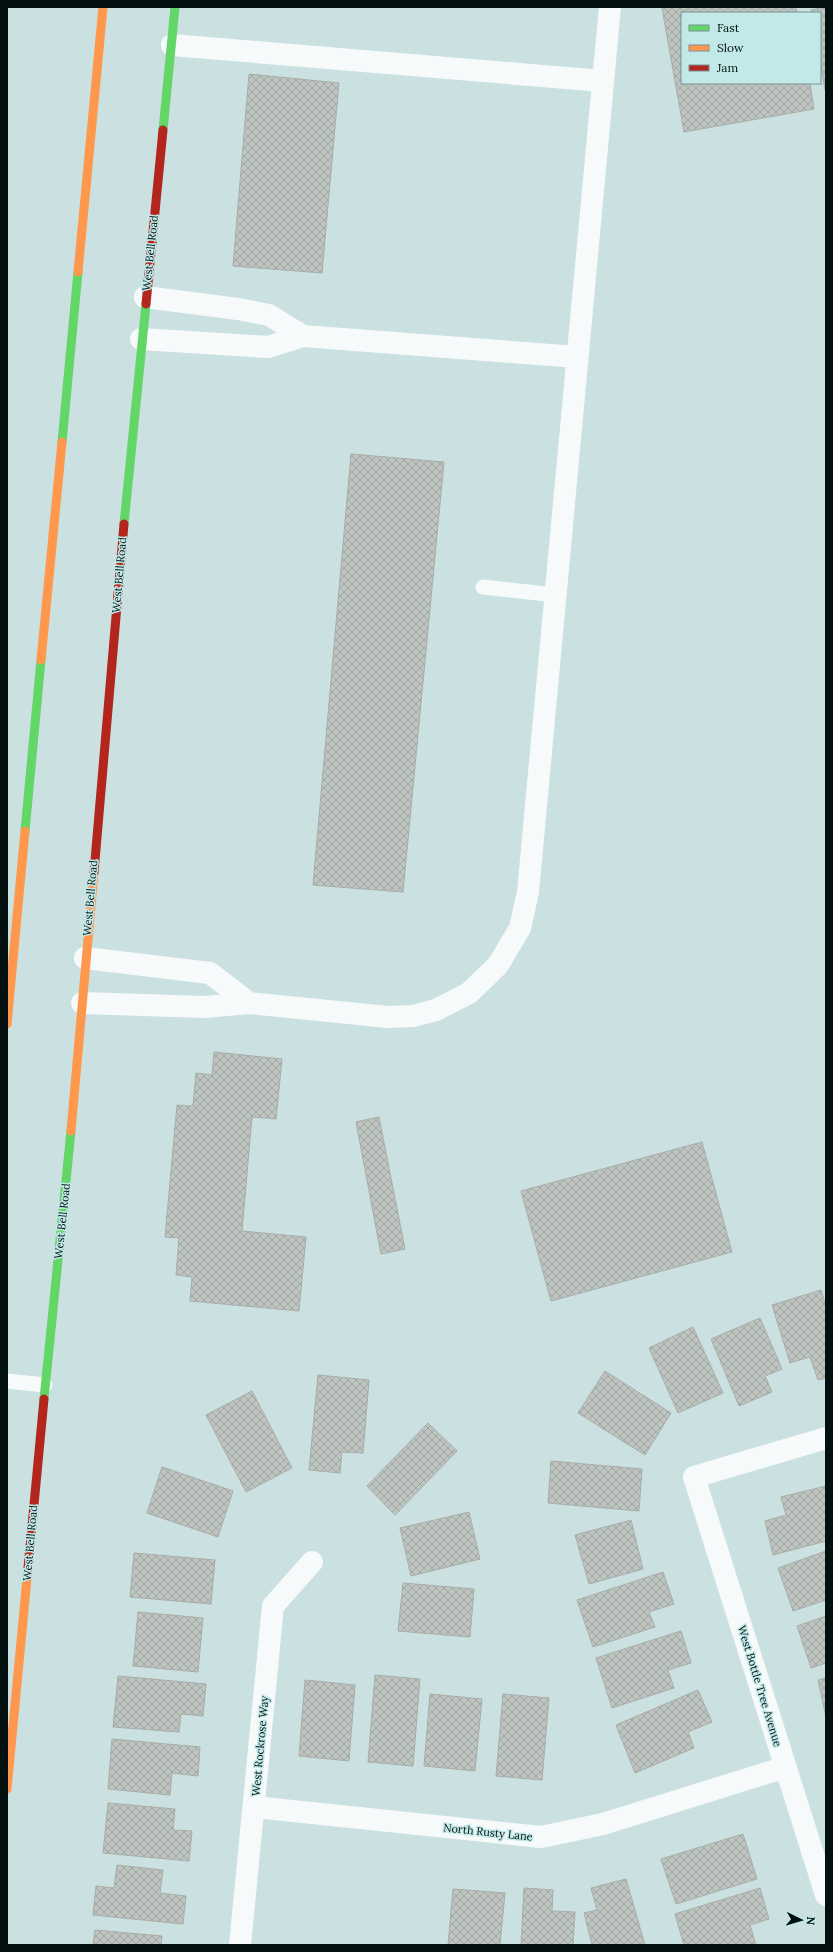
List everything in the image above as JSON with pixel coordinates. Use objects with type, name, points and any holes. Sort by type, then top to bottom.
[{"type":"main road","points":[[7,1024],[102,7]]},
{"type":"main road","name":"West Bell Road","points":[[7,1789],[45,1385],[69,1156],[85,958],[141,339],[175,7]]},
{"type":"street","points":[[82,1003],[204,1007],[249,1003],[388,1017],[413,1016],[436,1010],[469,993],[498,965],[520,928],[528,892],[610,7]]},
{"type":"street","points":[[172,45],[602,81]]},
{"type":"street","points":[[145,297],[238,309],[269,315],[303,336]]},
{"type":"street","points":[[141,339],[268,347],[303,336],[577,357]]},
{"type":"street","points":[[85,958],[210,973],[249,1003]]},
{"type":"street","name":"West Bottle Tree Avenue","points":[[826,1438],[694,1477],[826,1895]]},
{"type":"street","name":"West Rockrose Way","points":[[240,1945],[273,1606],[312,1562]]},
{"type":"street","name":"North Rusty Lane","points":[[254,1807],[542,1837],[602,1824],[786,1767]]},
{"type":"lane","points":[[483,587],[555,595]]},
{"type":"lane","points":[[7,1381],[45,1385]]},
{"type":"building","points":[[796,7],[797,12],[681,12],[681,84],[810,84],[814,109],[684,132],[662,8]]},
{"type":"building","points":[[826,7],[826,90],[821,66],[821,12],[812,12],[811,10]]},
{"type":"building","points":[[249,74],[339,83],[322,273],[233,266]]},
{"type":"building","points":[[351,454],[444,462],[403,892],[313,885]]},
{"type":"building","points":[[214,1052],[282,1059],[276,1119],[252,1117],[242,1231],[306,1237],[299,1311],[190,1301],[192,1277],[176,1275],[179,1238],[165,1237],[177,1105],[193,1106],[196,1073],[212,1075]]},
{"type":"building","points":[[379,1117],[405,1249],[381,1254],[356,1122]]},
{"type":"building","points":[[702,1142],[732,1252],[551,1301],[521,1191]]},
{"type":"building","points":[[821,1290],[826,1306],[826,1378],[818,1380],[810,1357],[790,1363],[772,1305]]},
{"type":"building","points":[[760,1318],[782,1369],[765,1376],[772,1392],[739,1406],[711,1339]]},
{"type":"building","points":[[693,1327],[723,1393],[678,1413],[649,1348]]},
{"type":"building","points":[[605,1371],[671,1413],[645,1455],[578,1413]]},
{"type":"building","points":[[318,1375],[369,1380],[363,1453],[342,1452],[340,1473],[309,1470]]},
{"type":"building","points":[[252,1391],[292,1468],[246,1492],[206,1415]]},
{"type":"building","points":[[428,1423],[457,1451],[395,1515],[367,1486]]},
{"type":"building","points":[[551,1461],[642,1469],[639,1511],[548,1503]]},
{"type":"building","points":[[162,1467],[233,1491],[218,1537],[147,1513]]},
{"type":"building","points":[[826,1486],[826,1541],[773,1555],[765,1521],[786,1515],[781,1497]]},
{"type":"building","points":[[469,1512],[480,1559],[411,1576],[400,1528]]},
{"type":"building","points":[[631,1520],[643,1569],[589,1584],[575,1535]]},
{"type":"building","points":[[826,1551],[826,1600],[793,1611],[778,1568]]},
{"type":"building","points":[[134,1553],[215,1560],[211,1604],[130,1597]]},
{"type":"building","points":[[663,1572],[674,1604],[649,1612],[655,1627],[593,1647],[577,1600]]},
{"type":"building","points":[[403,1583],[474,1589],[470,1637],[398,1631]]},
{"type":"building","points":[[138,1612],[203,1618],[198,1672],[133,1666]]},
{"type":"building","points":[[826,1616],[826,1663],[811,1668],[797,1626]]},
{"type":"building","points":[[681,1631],[691,1663],[668,1670],[674,1688],[612,1708],[596,1658]]},
{"type":"building","points":[[375,1675],[420,1679],[413,1766],[368,1762]]},
{"type":"building","points":[[118,1676],[206,1684],[203,1716],[181,1714],[179,1732],[113,1727]]},
{"type":"building","points":[[826,1678],[826,1717],[818,1680]]},
{"type":"building","points":[[305,1680],[355,1685],[349,1761],[299,1756]]},
{"type":"building","points":[[698,1690],[712,1722],[688,1732],[694,1748],[635,1773],[616,1725]]},
{"type":"building","points":[[430,1694],[482,1699],[475,1771],[424,1766]]},
{"type":"building","points":[[503,1694],[549,1698],[542,1780],[496,1776]]},
{"type":"building","points":[[112,1739],[200,1747],[198,1776],[172,1773],[170,1795],[108,1789]]},
{"type":"building","points":[[108,1803],[175,1809],[173,1830],[192,1831],[189,1861],[103,1853]]},
{"type":"building","points":[[743,1834],[757,1879],[676,1904],[661,1859]]},
{"type":"building","points":[[117,1865],[163,1870],[160,1893],[186,1896],[183,1924],[93,1915],[96,1886],[114,1888]]},
{"type":"building","points":[[626,1879],[645,1945],[592,1945],[584,1913],[597,1910],[591,1888]]},
{"type":"building","points":[[524,1888],[553,1890],[552,1911],[575,1912],[573,1945],[521,1945]]},
{"type":"building","points":[[760,1888],[769,1919],[750,1925],[756,1945],[684,1945],[675,1914]]},
{"type":"building","points":[[453,1889],[505,1893],[500,1945],[448,1945]]},
{"type":"building","points":[[95,1930],[162,1936],[161,1945],[93,1945]]},
{"type":"traffic: fast","points":[[163,130],[175,7]]},
{"type":"traffic: fast","points":[[62,442],[78,272]]},
{"type":"traffic: fast","points":[[124,524],[146,304]]},
{"type":"traffic: fast","points":[[25,831],[41,660]]},
{"type":"traffic: fast","points":[[44,1399],[71,1131]]},
{"type":"traffic: slow","points":[[78,272],[103,7]]},
{"type":"traffic: slow","points":[[41,660],[62,442]]},
{"type":"traffic: slow","points":[[7,1024],[25,831]]},
{"type":"traffic: slow","points":[[71,1131],[94,872]]},
{"type":"traffic: slow","points":[[7,1789],[28,1568]]},
{"type":"traffic: jam","points":[[146,304],[163,130]]},
{"type":"traffic: jam","points":[[94,872],[124,524]]},
{"type":"traffic: jam","points":[[28,1568],[44,1399]]}]
